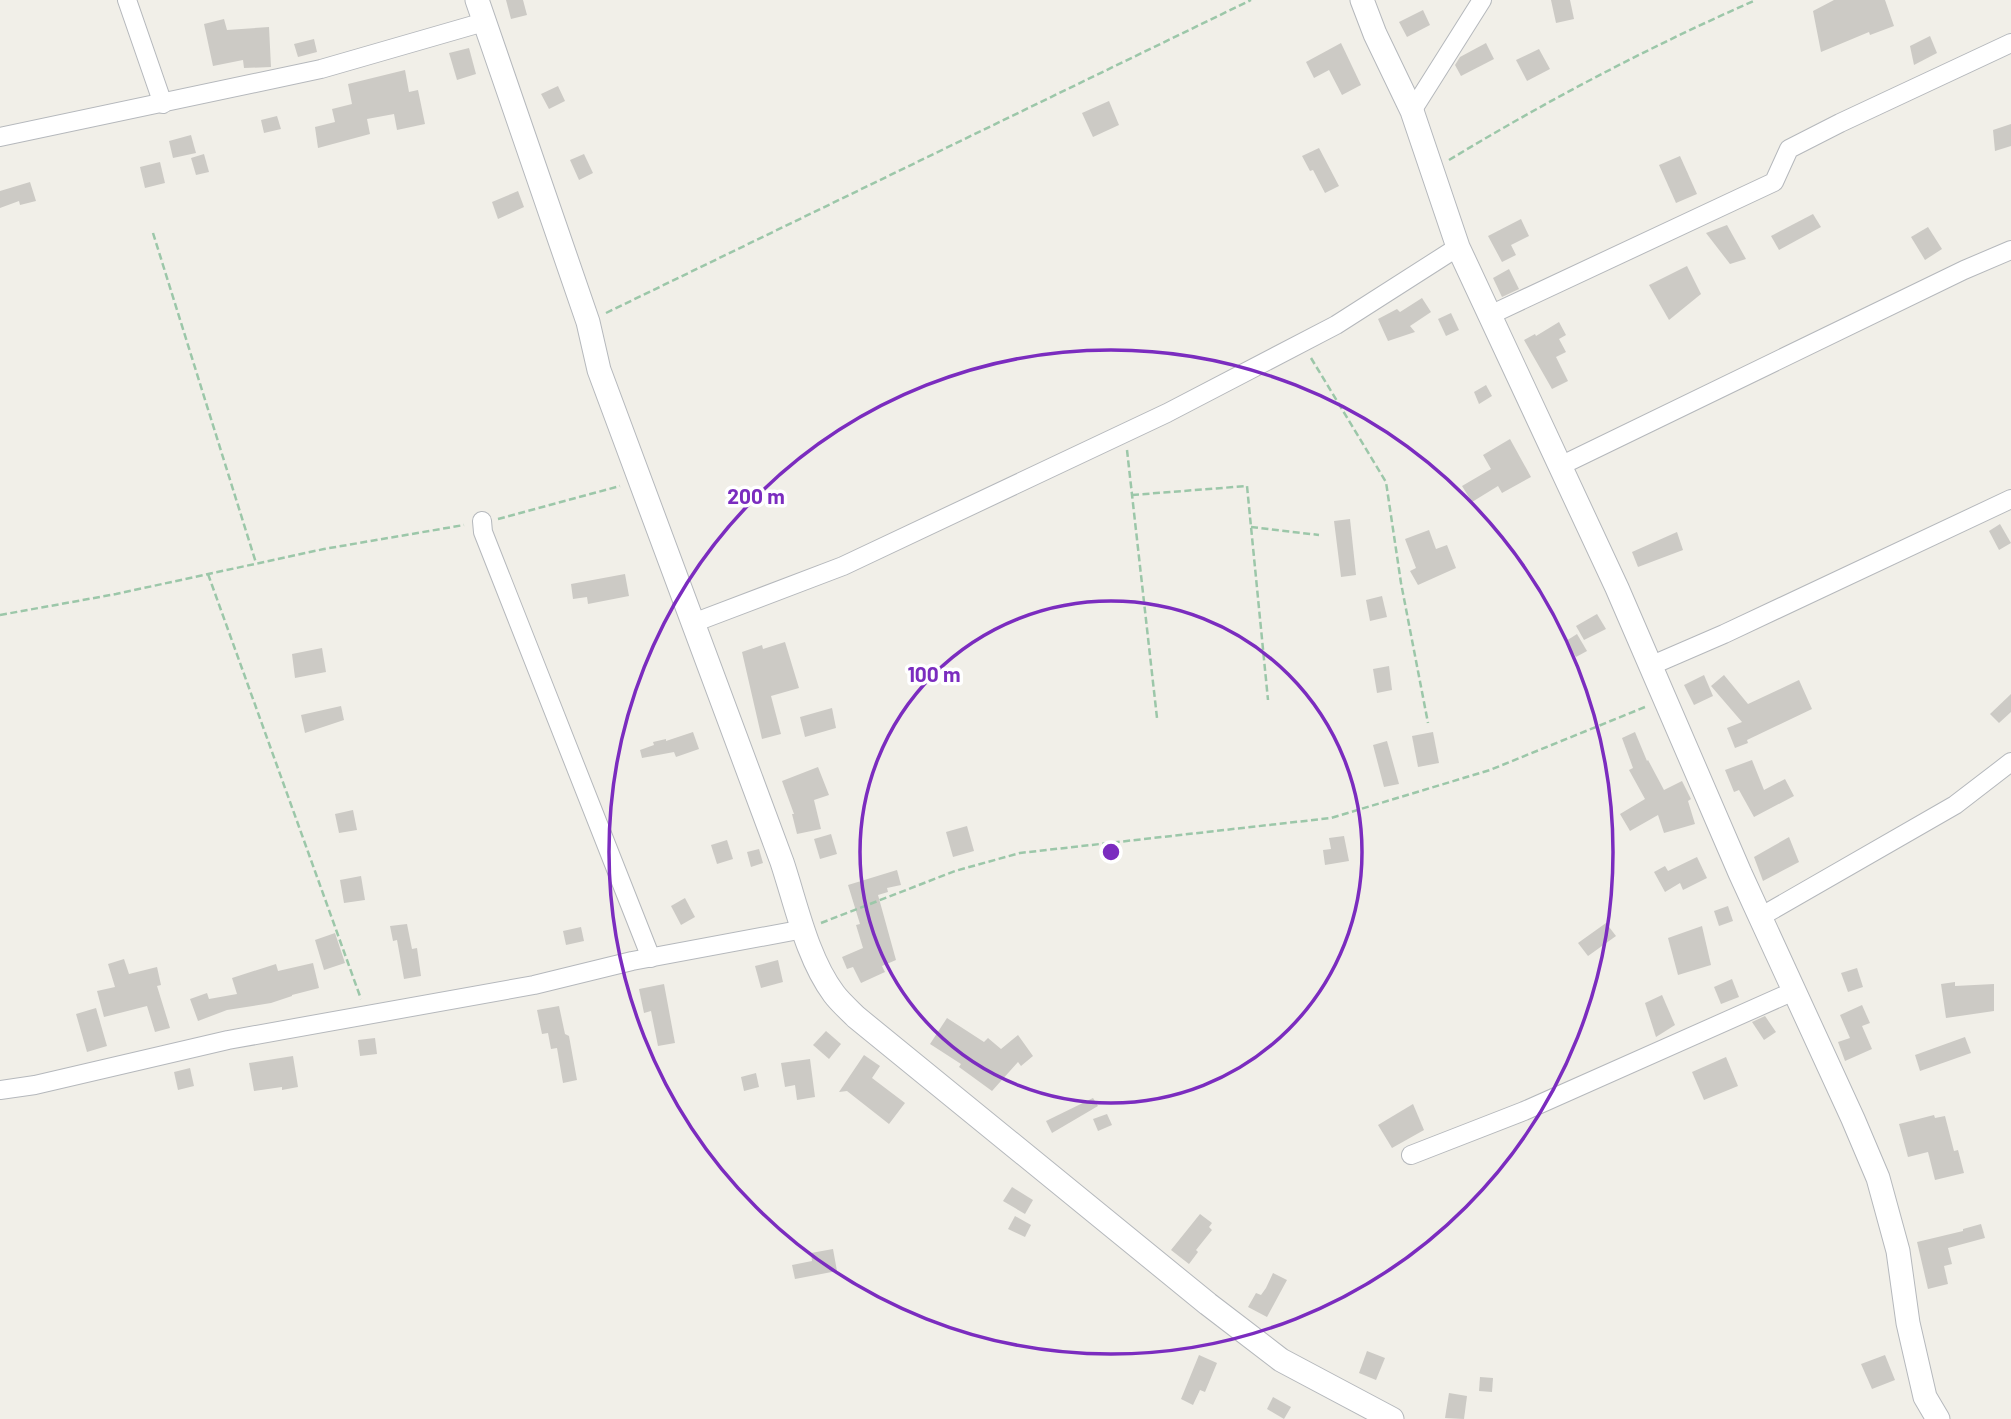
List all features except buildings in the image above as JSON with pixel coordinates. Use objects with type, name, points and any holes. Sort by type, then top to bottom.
[{"type":"street","points":[[127,0],[163,104]]},
{"type":"street","points":[[1362,0],[1375,34],[1412,111],[1458,247],[1560,466],[1878,1178],[1898,1251],[1908,1324],[1925,1397],[1938,1419]]},
{"type":"street","points":[[1412,111],[1482,0]]},
{"type":"street","points":[[0,137],[321,69],[480,11],[588,322],[599,370],[782,862],[804,929],[820,971],[834,995],[856,1017],[1197,1296],[1292,1366],[1392,1419]]},
{"type":"street","points":[[1490,315],[1774,182],[1789,149],[1840,122],[2011,43]]},
{"type":"street","points":[[693,624],[843,566],[1125,433],[1336,325],[1458,247]]},
{"type":"street","points":[[1560,466],[1964,270],[2011,250]]},
{"type":"street","points":[[1650,666],[2011,499]]},
{"type":"street","points":[[482,522],[483,532],[651,958]]},
{"type":"street","points":[[1760,917],[1955,805],[2011,762]]},
{"type":"street","points":[[0,1090],[35,1085],[228,1040],[534,985],[651,958],[804,929]]},
{"type":"street","points":[[1411,1155],[1524,1111],[1794,991]]},
{"type":"path","points":[[588,322],[1251,0]]},
{"type":"path","points":[[1433,170],[1529,112],[1756,0]]},
{"type":"path","points":[[153,233],[256,563]]},
{"type":"path","points":[[1302,343],[1386,482],[1401,583],[1428,723]]},
{"type":"path","points":[[1125,433],[1157,718]]},
{"type":"path","points":[[0,615],[116,594],[324,549],[519,515],[639,481]]},
{"type":"path","points":[[1132,495],[1247,486],[1268,700]]},
{"type":"path","points":[[1251,527],[1319,535]]},
{"type":"path","points":[[208,573],[366,1015]]},
{"type":"path","points":[[804,929],[955,871],[1020,853],[1331,818],[1490,770],[1665,699]]}]
